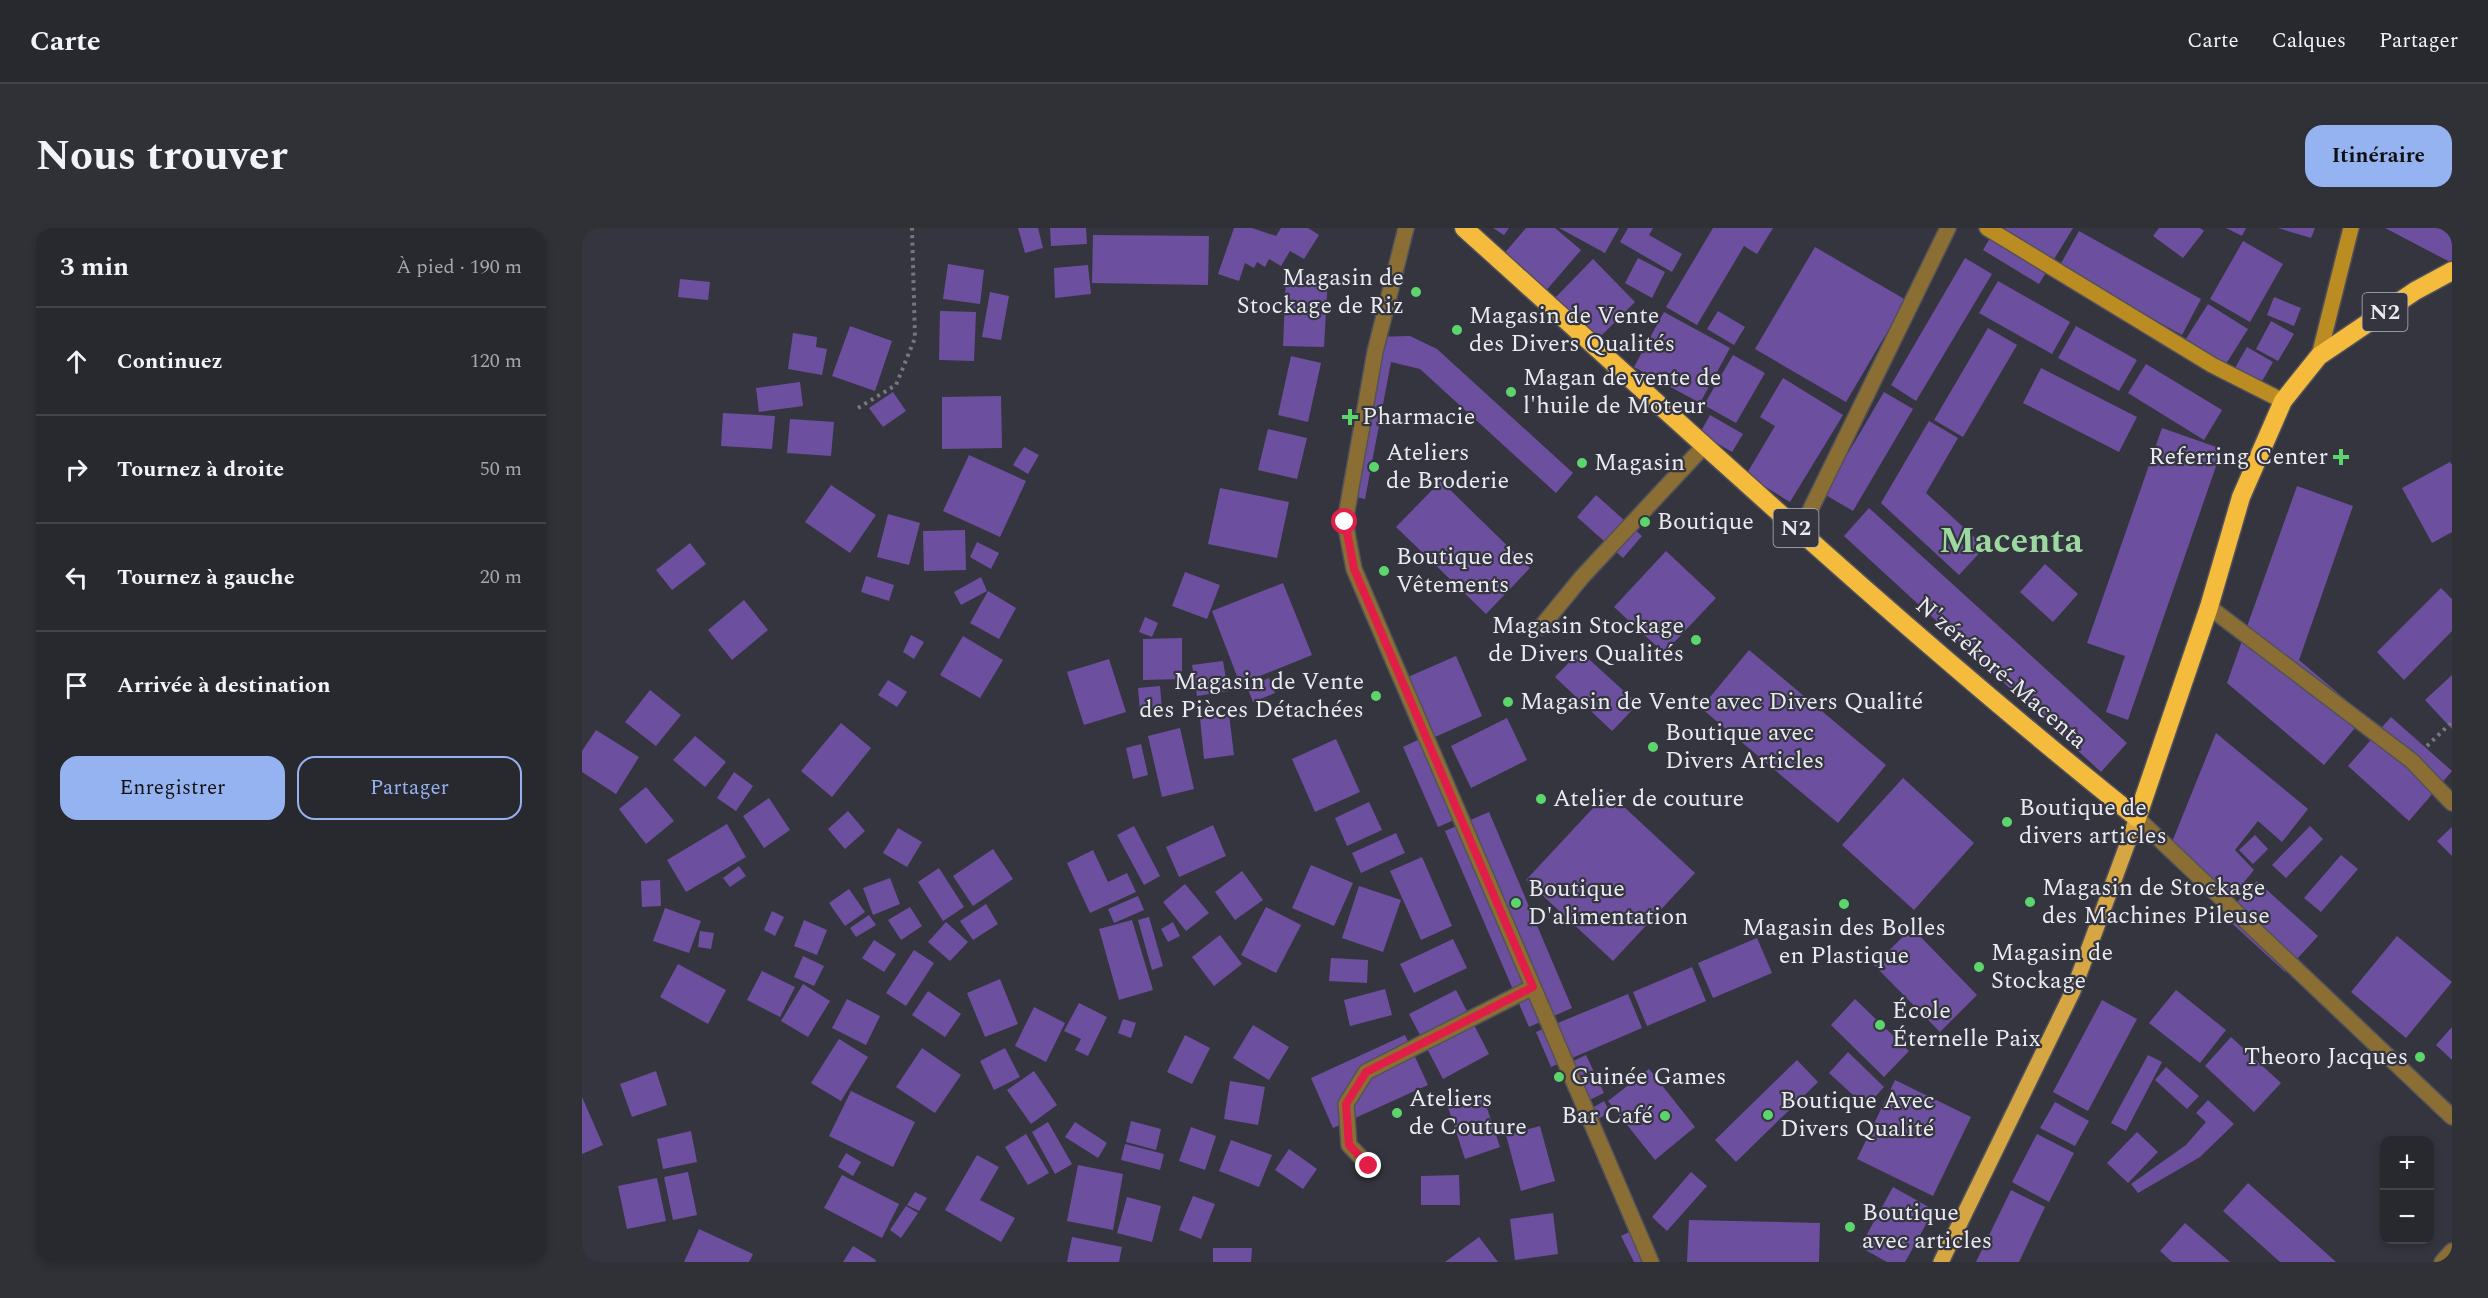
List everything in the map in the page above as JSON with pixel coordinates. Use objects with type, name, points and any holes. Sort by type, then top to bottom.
[{"type":"highway","name":"N'zérékoré-Macenta","points":[[1464,228],[1800,531],[2044,744],[2138,818]]},
{"type":"highway","name":"N2","points":[[2138,818],[2209,607],[2241,497],[2283,401],[2319,356],[2415,291],[2452,271]]},
{"type":"main road","points":[[1987,228],[2212,365],[2283,401]]},
{"type":"main road","points":[[2319,356],[2351,228]]},
{"type":"main road","points":[[1941,1262],[2073,991],[2138,818]]},
{"type":"street","points":[[1406,228],[1375,352],[1345,522],[1354,569],[1651,1262]]},
{"type":"street","points":[[1800,531],[1948,228]]},
{"type":"street","points":[[1540,627],[1582,577],[1705,445]]},
{"type":"street","points":[[2209,607],[2412,761],[2452,803]]},
{"type":"street","points":[[2138,818],[2452,1117]]},
{"type":"street","points":[[1369,1166],[1349,1145],[1346,1104],[1366,1072],[1533,987]]},
{"type":"street","points":[[2442,1262],[2452,1251]]},
{"type":"path","points":[[858,408],[897,385],[915,338],[912,228]]},
{"type":"path","points":[[2412,761],[2452,722]]},
{"type":"building","points":[[1018,228],[1038,228],[1043,248],[1025,253]]},
{"type":"building","points":[[1050,228],[1086,228],[1087,244],[1051,246]]},
{"type":"building","points":[[1234,228],[1252,228],[1276,236],[1281,228],[1308,228],[1319,235],[1304,259],[1290,251],[1281,266],[1269,259],[1265,267],[1257,262],[1254,268],[1245,263],[1239,281],[1218,274]]},
{"type":"building","points":[[1493,228],[1509,228],[1504,235]]},
{"type":"building","points":[[1526,228],[1555,228],[1581,250],[1544,293],[1502,256]]},
{"type":"building","points":[[1559,228],[1619,228],[1605,253]]},
{"type":"building","points":[[1628,228],[1653,228],[1649,235],[1682,254],[1672,272],[1620,242]]},
{"type":"building","points":[[1713,228],[1773,228],[1757,254],[1744,246],[1697,325],[1666,307]]},
{"type":"building","points":[[1996,228],[2073,228],[2039,284],[1983,250]]},
{"type":"building","points":[[2159,228],[2200,228],[2204,231],[2183,258],[2153,236]]},
{"type":"building","points":[[2226,228],[2246,228],[2242,236]]},
{"type":"building","points":[[2278,228],[2315,228],[2311,238]]},
{"type":"building","points":[[2385,228],[2452,228],[2452,263]]},
{"type":"building","points":[[2079,231],[2201,299],[2182,335],[2059,267]]},
{"type":"building","points":[[1093,235],[1209,236],[1208,285],[1092,283]]},
{"type":"building","points":[[2243,241],[2283,264],[2250,322],[2210,299]]},
{"type":"building","points":[[1815,247],[1906,300],[1846,402],[1755,349]]},
{"type":"building","points":[[1638,258],[1665,272],[1652,298],[1625,283]]},
{"type":"building","points":[[1965,258],[1992,274],[1916,401],[1891,385]]},
{"type":"building","points":[[1593,259],[1635,302],[1595,342],[1553,300]]},
{"type":"building","points":[[948,264],[984,270],[980,304],[943,299]]},
{"type":"building","points":[[1088,265],[1091,294],[1055,298],[1054,268]]},
{"type":"building","points":[[1286,275],[1328,276],[1324,347],[1283,346]]},
{"type":"building","points":[[680,279],[710,282],[708,300],[678,297]]},
{"type":"building","points":[[1998,281],[2070,322],[2052,354],[1979,313]]},
{"type":"building","points":[[990,292],[1009,296],[1001,340],[982,337]]},
{"type":"building","points":[[2274,297],[2301,308],[2294,326],[2267,315]]},
{"type":"building","points":[[2208,304],[2248,329],[2219,375],[2179,350]]},
{"type":"building","points":[[940,311],[976,312],[974,361],[939,360]]},
{"type":"building","points":[[1718,311],[1745,327],[1734,345],[1707,329]]},
{"type":"building","points":[[1664,312],[1730,348],[1700,403],[1634,367]]},
{"type":"building","points":[[2271,321],[2294,334],[2278,361],[2256,349]]},
{"type":"building","points":[[850,326],[892,341],[875,391],[832,376]]},
{"type":"building","points":[[2076,326],[2137,360],[2119,391],[2058,358]]},
{"type":"building","points":[[1988,328],[2017,345],[1963,437],[1934,420]]},
{"type":"building","points":[[793,333],[817,337],[816,347],[827,349],[822,375],[788,369]]},
{"type":"building","points":[[1410,336],[1437,349],[1573,473],[1556,493],[1420,369],[1391,362],[1365,499],[1341,494],[1371,337]]},
{"type":"building","points":[[2247,347],[2273,362],[2257,390],[2231,375]]},
{"type":"building","points":[[1733,355],[1765,373],[1736,423],[1704,405]]},
{"type":"building","points":[[1291,356],[1321,363],[1308,422],[1278,415]]},
{"type":"building","points":[[2146,364],[2222,410],[2204,440],[2128,393]]},
{"type":"building","points":[[2041,368],[2137,417],[2119,452],[2023,403]]},
{"type":"building","points":[[1783,378],[1843,415],[1790,502],[1746,475],[1775,426],[1760,417]]},
{"type":"building","points":[[800,382],[803,406],[759,412],[756,388]]},
{"type":"building","points":[[893,392],[906,411],[883,427],[869,408]]},
{"type":"building","points":[[1884,392],[1913,409],[1853,511],[1824,494]]},
{"type":"building","points":[[1001,396],[1002,448],[942,449],[942,397]]},
{"type":"building","points":[[723,413],[775,416],[772,449],[721,446]]},
{"type":"building","points":[[1710,415],[1743,434],[1732,452],[1700,433]]},
{"type":"building","points":[[790,419],[834,422],[831,456],[787,453]]},
{"type":"building","points":[[1929,421],[1958,438],[1926,493],[1985,547],[1959,575],[1881,503]]},
{"type":"building","points":[[2162,428],[2222,449],[2128,720],[2106,712],[2125,656],[2087,643]]},
{"type":"building","points":[[1268,429],[1307,438],[1297,479],[1258,470]]},
{"type":"building","points":[[1024,447],[1039,455],[1028,474],[1013,465]]},
{"type":"building","points":[[969,455],[1026,481],[1000,537],[943,511]]},
{"type":"building","points":[[2450,462],[2452,465],[2452,532],[2432,543],[2402,488]]},
{"type":"building","points":[[1441,481],[1530,568],[1486,614],[1396,527]]},
{"type":"building","points":[[831,485],[876,515],[850,553],[805,522]]},
{"type":"building","points":[[2297,486],[2353,506],[2299,660],[2365,716],[2324,765],[2227,683]]},
{"type":"building","points":[[1220,488],[1289,502],[1277,558],[1208,544]]},
{"type":"building","points":[[1596,495],[1642,536],[1623,558],[1577,517]]},
{"type":"building","points":[[1869,508],[2127,743],[2101,772],[1844,536]]},
{"type":"building","points":[[888,514],[920,523],[909,565],[877,557]]},
{"type":"building","points":[[965,530],[966,570],[924,571],[923,531]]},
{"type":"building","points":[[977,542],[999,553],[991,569],[970,557]]},
{"type":"building","points":[[690,543],[706,564],[672,590],[656,570]]},
{"type":"building","points":[[1666,551],[1716,598],[1664,653],[1614,607]]},
{"type":"building","points":[[2045,564],[2078,594],[2053,622],[2020,592]]},
{"type":"building","points":[[1185,572],[1220,585],[1207,619],[1172,606]]},
{"type":"building","points":[[866,576],[894,585],[889,601],[861,592]]},
{"type":"building","points":[[981,577],[987,591],[961,605],[954,592]]},
{"type":"building","points":[[1283,583],[1312,655],[1240,684],[1212,611]]},
{"type":"building","points":[[2441,588],[2452,599],[2452,631],[2404,680],[2377,652]]},
{"type":"building","points":[[988,591],[1016,608],[999,639],[970,623]]},
{"type":"building","points":[[744,600],[768,630],[732,660],[708,630]]},
{"type":"building","points":[[1145,617],[1158,623],[1152,637],[1139,632]]},
{"type":"building","points":[[911,635],[924,642],[914,659],[903,652]]},
{"type":"building","points":[[963,636],[1003,660],[980,698],[940,675]]},
{"type":"building","points":[[1182,638],[1182,679],[1143,680],[1143,639]]},
{"type":"building","points":[[1749,650],[1886,765],[1838,823],[1701,708]]},
{"type":"building","points":[[1580,651],[1638,704],[1612,731],[1555,677]]},
{"type":"building","points":[[1456,656],[1482,716],[1435,737],[1408,677]]},
{"type":"building","points":[[1109,659],[1126,712],[1084,725],[1067,672]]},
{"type":"building","points":[[1223,661],[1228,691],[1197,696],[1192,665]]},
{"type":"building","points":[[2452,675],[2452,729],[2425,700]]},
{"type":"building","points":[[1269,678],[1275,693],[1253,702],[1247,687]]},
{"type":"building","points":[[888,680],[907,692],[897,707],[878,695]]},
{"type":"building","points":[[1160,686],[1162,709],[1140,711],[1138,688]]},
{"type":"building","points":[[650,690],[681,715],[656,746],[625,722]]},
{"type":"building","points":[[1229,714],[1234,755],[1204,759],[1200,718]]},
{"type":"building","points":[[2391,717],[2452,771],[2409,821],[2348,766]]},
{"type":"building","points":[[1507,718],[1527,760],[1471,788],[1451,746]]},
{"type":"building","points":[[841,723],[871,748],[832,797],[801,771]]},
{"type":"building","points":[[1180,728],[1194,789],[1162,797],[1148,736]]},
{"type":"building","points":[[596,730],[639,757],[616,794],[582,772],[582,751]]},
{"type":"building","points":[[2216,733],[2308,809],[2282,842],[2258,821],[2235,850],[2254,870],[2225,905],[2168,852]]},
{"type":"building","points":[[695,736],[726,762],[705,787],[673,760]]},
{"type":"building","points":[[1426,736],[1461,817],[1438,827],[1403,747]]},
{"type":"building","points":[[1336,739],[1360,792],[1315,812],[1292,759]]},
{"type":"building","points":[[1141,744],[1148,775],[1133,779],[1126,748]]},
{"type":"building","points":[[734,772],[753,786],[736,811],[717,798]]},
{"type":"building","points":[[1903,778],[1974,843],[1914,910],[1842,845]]},
{"type":"building","points":[[646,787],[674,821],[646,844],[619,809]]},
{"type":"building","points":[[1608,792],[1695,873],[1613,961],[1526,880]]},
{"type":"building","points":[[769,798],[790,830],[764,848],[743,816]]},
{"type":"building","points":[[1369,802],[1382,830],[1347,846],[1335,818]]},
{"type":"building","points":[[848,811],[865,831],[845,849],[828,829]]},
{"type":"building","points":[[1489,812],[1572,1008],[1529,1027],[1445,831]]},
{"type":"building","points":[[727,824],[746,857],[686,892],[667,860]]},
{"type":"building","points":[[1213,825],[1226,856],[1179,877],[1166,847]]},
{"type":"building","points":[[1134,826],[1160,876],[1144,885],[1117,835]]},
{"type":"building","points":[[2310,826],[2323,839],[2286,878],[2272,865]]},
{"type":"building","points":[[2452,827],[2452,856],[2437,841]]},
{"type":"building","points":[[898,828],[922,842],[907,867],[883,853]]},
{"type":"building","points":[[1396,833],[1405,853],[1361,873],[1352,853]]},
{"type":"building","points":[[2255,835],[2268,849],[2253,864],[2239,850]]},
{"type":"building","points":[[993,849],[1013,879],[973,906],[953,876]]},
{"type":"building","points":[[1093,850],[1108,882],[1127,873],[1136,892],[1090,913],[1067,863]]},
{"type":"building","points":[[2341,855],[2358,869],[2321,912],[2304,898]]},
{"type":"building","points":[[1422,857],[1452,926],[1421,940],[1390,871]]},
{"type":"building","points":[[1311,865],[1353,883],[1334,926],[1292,908]]},
{"type":"building","points":[[739,866],[746,876],[730,887],[723,878]]},
{"type":"building","points":[[939,868],[964,907],[943,921],[918,882]]},
{"type":"building","points":[[1242,871],[1263,900],[1235,920],[1215,892]]},
{"type":"building","points":[[890,878],[900,904],[873,915],[863,888]]},
{"type":"building","points":[[660,880],[661,906],[642,907],[641,881]]},
{"type":"building","points":[[2257,881],[2318,936],[2285,972],[2224,916]]},
{"type":"building","points":[[1185,884],[1209,913],[1186,931],[1163,902]]},
{"type":"building","points":[[1359,886],[1401,900],[1383,952],[1342,938]]},
{"type":"building","points":[[849,889],[865,912],[845,926],[829,903]]},
{"type":"building","points":[[1138,896],[1144,910],[1114,923],[1108,909]]},
{"type":"building","points":[[986,904],[998,924],[973,940],[960,921]]},
{"type":"building","points":[[910,907],[922,926],[901,940],[888,920]]},
{"type":"building","points":[[1266,907],[1301,925],[1276,973],[1241,955]]},
{"type":"building","points":[[665,908],[701,921],[689,953],[653,941]]},
{"type":"building","points":[[772,911],[784,917],[775,936],[764,930]]},
{"type":"building","points":[[869,915],[876,925],[856,937],[850,928]]},
{"type":"building","points":[[1149,917],[1163,966],[1152,970],[1138,920]]},
{"type":"building","points":[[804,920],[827,930],[817,955],[794,946]]},
{"type":"building","points":[[1132,920],[1153,990],[1119,1000],[1099,929]]},
{"type":"building","points":[[946,922],[968,942],[950,961],[928,942]]},
{"type":"building","points":[[1173,922],[1180,936],[1168,942],[1161,929]]},
{"type":"building","points":[[1912,928],[1977,995],[1940,1032],[1874,965]]},
{"type":"building","points":[[700,931],[714,933],[711,949],[698,947]]},
{"type":"building","points":[[1220,935],[1242,964],[1214,986],[1192,957]]},
{"type":"building","points":[[2397,936],[2452,982],[2406,1038],[2351,992]]},
{"type":"building","points":[[1757,938],[1772,973],[1713,998],[1698,963]]},
{"type":"building","points":[[1453,939],[1467,968],[1414,993],[1400,964]]},
{"type":"building","points":[[874,940],[896,954],[884,972],[862,958]]},
{"type":"building","points":[[914,950],[934,963],[906,1006],[886,993]]},
{"type":"building","points":[[803,956],[824,966],[814,986],[794,977]]},
{"type":"building","points":[[1331,958],[1368,960],[1367,983],[1329,981]]},
{"type":"building","points":[[678,964],[726,990],[708,1024],[660,997]]},
{"type":"building","points":[[1692,967],[1706,1001],[1647,1026],[1633,992]]},
{"type":"building","points":[[762,971],[795,987],[780,1017],[747,1000]]},
{"type":"building","points":[[1000,979],[1018,1024],[985,1037],[967,993]]},
{"type":"building","points":[[803,984],[830,1001],[808,1037],[781,1021]]},
{"type":"building","points":[[1385,989],[1392,1015],[1350,1026],[1344,1000]]},
{"type":"building","points":[[1456,990],[1489,1054],[1443,1079],[1409,1014]]},
{"type":"building","points":[[2176,990],[2226,1030],[2200,1063],[2149,1023]]},
{"type":"building","points":[[928,991],[961,1014],[945,1037],[912,1015]]},
{"type":"building","points":[[1628,994],[1642,1028],[1551,1067],[1536,1032]]},
{"type":"building","points":[[847,999],[880,1016],[866,1045],[832,1028]]},
{"type":"building","points":[[1855,999],[1909,1051],[1884,1077],[1831,1025]]},
{"type":"building","points":[[2102,1000],[2137,1019],[2088,1111],[2053,1092]]},
{"type":"building","points":[[1079,1003],[1107,1017],[1088,1056],[1075,1050],[1081,1039],[1064,1031]]},
{"type":"building","points":[[1034,1007],[1065,1023],[1046,1062],[1015,1046]]},
{"type":"building","points":[[1123,1019],[1136,1023],[1131,1038],[1118,1033]]},
{"type":"building","points":[[1253,1025],[1289,1047],[1269,1080],[1233,1058]]},
{"type":"building","points":[[2452,1027],[2452,1060],[2436,1045]]},
{"type":"building","points":[[1185,1035],[1210,1048],[1192,1084],[1167,1072]]},
{"type":"building","points":[[1405,1035],[1428,1085],[1333,1128],[1311,1078]]},
{"type":"building","points":[[2231,1037],[2281,1083],[2254,1112],[2205,1066]]},
{"type":"building","points":[[839,1039],[868,1057],[841,1101],[811,1083]]},
{"type":"building","points":[[922,1048],[961,1075],[935,1113],[896,1087]]},
{"type":"building","points":[[1005,1048],[1020,1077],[994,1090],[980,1061]]},
{"type":"building","points":[[1848,1052],[1884,1087],[1866,1107],[1829,1073]]},
{"type":"building","points":[[1586,1055],[1604,1093],[1579,1105],[1561,1067]]},
{"type":"building","points":[[2148,1055],[2162,1062],[2126,1131],[2111,1123]]},
{"type":"building","points":[[1797,1060],[1818,1082],[1736,1162],[1715,1140]]},
{"type":"building","points":[[2166,1067],[2199,1096],[2187,1109],[2155,1080]]},
{"type":"building","points":[[1649,1069],[1695,1127],[1655,1160],[1608,1101]]},
{"type":"building","points":[[656,1071],[667,1105],[632,1117],[620,1084]]},
{"type":"building","points":[[1034,1071],[1057,1105],[1031,1124],[1007,1090]]},
{"type":"building","points":[[1895,1080],[1971,1117],[1933,1196],[1857,1159]]},
{"type":"building","points":[[1230,1081],[1265,1087],[1258,1125],[1224,1119]]},
{"type":"building","points":[[851,1091],[915,1122],[893,1167],[829,1136]]},
{"type":"building","points":[[1482,1093],[1500,1147],[1465,1159],[1447,1104]]},
{"type":"building","points":[[582,1097],[603,1145],[582,1154]]},
{"type":"building","points":[[2208,1100],[2234,1124],[2200,1157],[2138,1193],[2131,1184],[2186,1145],[2206,1122],[2196,1113]]},
{"type":"building","points":[[1604,1101],[1610,1112],[1593,1122],[1587,1111]]},
{"type":"building","points":[[2055,1102],[2089,1121],[2075,1146],[2040,1128]]},
{"type":"building","points":[[1131,1121],[1161,1129],[1156,1150],[1126,1142]]},
{"type":"building","points":[[1048,1122],[1072,1164],[1055,1174],[1032,1132]]},
{"type":"building","points":[[1075,1122],[1107,1143],[1098,1158],[1065,1137]]},
{"type":"building","points":[[1540,1126],[1555,1181],[1521,1191],[1506,1135]]},
{"type":"building","points":[[1191,1127],[1216,1136],[1205,1170],[1179,1161]]},
{"type":"building","points":[[691,1131],[697,1162],[663,1169],[657,1139]]},
{"type":"building","points":[[2137,1132],[2158,1152],[2128,1183],[2107,1163]]},
{"type":"building","points":[[1026,1134],[1049,1173],[1028,1185],[1005,1147]]},
{"type":"building","points":[[2037,1134],[2074,1153],[2049,1202],[2012,1182]]},
{"type":"building","points":[[1231,1140],[1272,1155],[1259,1187],[1219,1171]]},
{"type":"building","points":[[1125,1144],[1164,1154],[1160,1170],[1121,1160]]},
{"type":"building","points":[[1289,1149],[1317,1169],[1303,1189],[1275,1170]]},
{"type":"building","points":[[846,1153],[861,1162],[853,1176],[838,1167]]},
{"type":"building","points":[[977,1155],[999,1167],[980,1200],[1015,1218],[1001,1242],[945,1210]]},
{"type":"building","points":[[1078,1165],[1123,1174],[1113,1230],[1067,1221]]},
{"type":"building","points":[[688,1172],[697,1215],[673,1220],[664,1177]]},
{"type":"building","points":[[1691,1172],[1707,1186],[1667,1231],[1652,1217]]},
{"type":"building","points":[[842,1175],[899,1204],[882,1238],[824,1208]]},
{"type":"building","points":[[1459,1175],[1460,1205],[1421,1205],[1421,1176]]},
{"type":"building","points":[[657,1178],[666,1221],[627,1229],[618,1186]]},
{"type":"building","points":[[2248,1183],[2336,1262],[2280,1262],[2223,1211]]},
{"type":"building","points":[[1893,1187],[1934,1210],[1905,1262],[1887,1262],[1860,1247]]},
{"type":"building","points":[[2011,1190],[2045,1207],[2019,1262],[1976,1262]]},
{"type":"building","points":[[915,1192],[927,1198],[919,1211],[907,1205]]},
{"type":"building","points":[[1193,1196],[1215,1204],[1201,1239],[1179,1230]]},
{"type":"building","points":[[1127,1197],[1161,1206],[1152,1242],[1117,1233]]},
{"type":"building","points":[[906,1206],[918,1213],[901,1238],[890,1230]]},
{"type":"building","points":[[1553,1213],[1558,1254],[1515,1260],[1510,1219]]},
{"type":"building","points":[[1689,1220],[1820,1223],[1819,1262],[1687,1262]]},
{"type":"building","points":[[2185,1223],[2230,1262],[2172,1262],[2160,1251]]},
{"type":"building","points":[[699,1229],[753,1254],[749,1262],[684,1262]]},
{"type":"building","points":[[1633,1230],[1649,1262],[1634,1262],[1621,1236]]},
{"type":"building","points":[[1072,1237],[1122,1247],[1119,1262],[1067,1262]]},
{"type":"building","points":[[1479,1237],[1498,1262],[1445,1262]]},
{"type":"building","points":[[853,1246],[876,1260],[875,1262],[843,1262]]},
{"type":"building","points":[[1213,1248],[1252,1248],[1251,1262],[1213,1262]]},
{"type":"building","points":[[582,1254],[593,1262],[582,1262]]},
{"type":"place","name":"Magasin de Stockage de Riz","points":[[1416,292]]},
{"type":"place","name":"Magasin de Vente des Divers Qualités","points":[[1457,330]]},
{"type":"place","name":"Magan de vente de l'huile de Moteur","points":[[1511,392]]},
{"type":"place","name":"Pharmacie","points":[[1350,417]]},
{"type":"place","name":"Referring Center","points":[[2341,457]]},
{"type":"place","name":"Magasin","points":[[1582,463]]},
{"type":"place","name":"Ateliers de Broderie","points":[[1374,467]]},
{"type":"place","name":"Boutique","points":[[1645,522]]},
{"type":"place","name":"Boutique des Vêtements","points":[[1384,571]]},
{"type":"place","name":"Magasin Stockage de Divers Qualités","points":[[1696,640]]},
{"type":"place","name":"Magasin de Vente des Pièces Détachées","points":[[1376,696]]},
{"type":"place","name":"Magasin de Vente avec Divers Qualité","points":[[1508,702]]},
{"type":"place","name":"Boutique avec Divers Articles","points":[[1653,747]]},
{"type":"place","name":"Atelier de couture","points":[[1541,799]]},
{"type":"place","name":"Boutique de divers articles","points":[[2007,822]]},
{"type":"place","name":"Magasin de Stockage des Machines Pileuse","points":[[2030,902]]},
{"type":"place","name":"Boutique D'alimentation","points":[[1516,903]]},
{"type":"place","name":"Magasin des Bolles en Plastique","points":[[1844,904]]},
{"type":"place","name":"Magasin de Stockage","points":[[1979,967]]},
{"type":"place","name":"École Éternelle Paix","points":[[1880,1025]]},
{"type":"place","name":"Theoro Jacques","points":[[2420,1057]]},
{"type":"place","name":"Guinée Games","points":[[1559,1077]]},
{"type":"place","name":"Ateliers de Couture","points":[[1397,1113]]},
{"type":"place","name":"Boutique Avec Divers Qualité","points":[[1768,1115]]},
{"type":"place","name":"Bar Café","points":[[1665,1116]]},
{"type":"place","name":"Boutique avec articles","points":[[1850,1227]]},
{"type":"district","name":"Macenta","points":[[2011,541]]},
{"type":"route","points":[[1345,522],[1354,569],[1533,987],[1366,1072],[1346,1104],[1349,1145],[1369,1166]]}]
